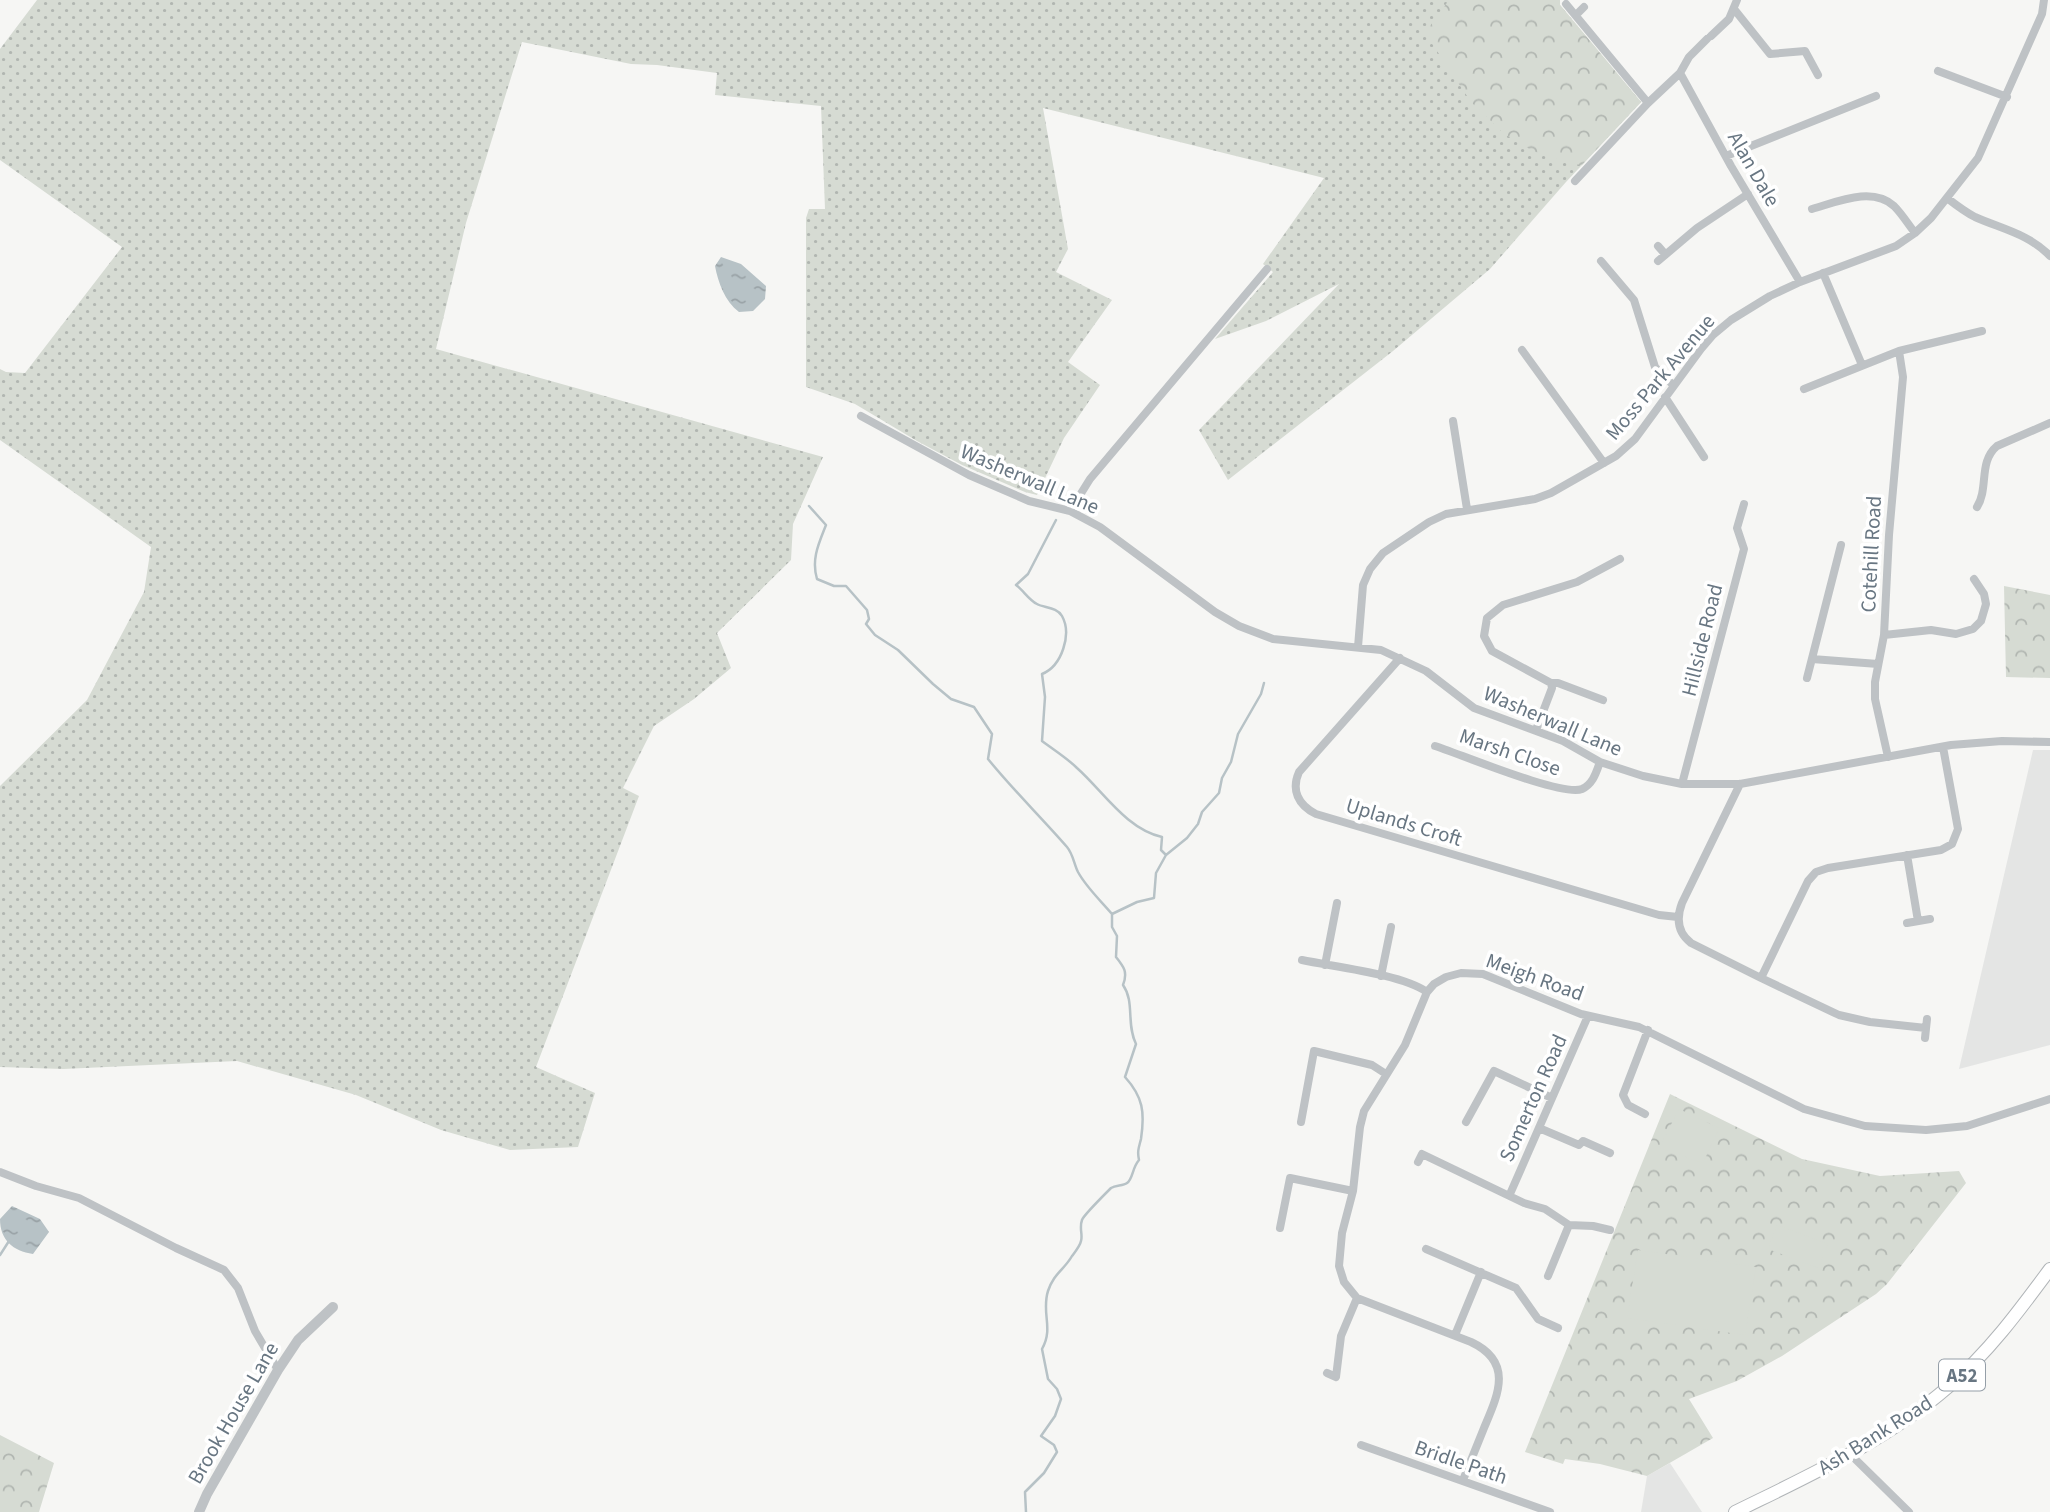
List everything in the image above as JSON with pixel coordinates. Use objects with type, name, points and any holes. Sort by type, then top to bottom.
[{"type":"highway","name":"Ash Bank Road","points":[[1735,1512],[1849,1453],[1910,1417],[1963,1374],[2010,1322],[2050,1269]]},
{"type":"street","name":"Moss Park Avenue","points":[[1358,648],[1362,593],[1366,577],[1376,560],[1391,546],[1446,514],[1535,499],[1551,493],[1616,456],[1635,439],[1713,335],[1731,320],[1770,296],[1896,246],[1915,233],[1960,183],[1978,158],[2007,97],[2042,13],[2044,0]]},
{"type":"street","points":[[1566,4],[1648,103]]},
{"type":"street","points":[[1576,181],[1648,103],[1680,73],[1689,57],[1729,19],[1735,4]]},
{"type":"street","points":[[1735,4],[1770,54],[1805,51],[1818,75]]},
{"type":"street","points":[[1576,15],[1584,7]]},
{"type":"street","points":[[1938,71],[2007,97]]},
{"type":"street","name":"Alan Dale","points":[[1680,73],[1800,282]]},
{"type":"street","points":[[1726,156],[1876,96]]},
{"type":"street","points":[[1658,261],[1748,194]]},
{"type":"street","points":[[1812,209],[1864,196],[1878,197],[1896,208],[1915,233]]},
{"type":"street","points":[[1947,198],[1974,216],[2020,234],[2050,257]]},
{"type":"street","points":[[1658,246],[1665,254]]},
{"type":"street","points":[[1601,261],[1634,300],[1655,367],[1673,385]]},
{"type":"street","points":[[1600,275],[1608,268]]},
{"type":"street","points":[[1070,511],[1090,479],[1267,269]]},
{"type":"street","points":[[1823,273],[1862,365]]},
{"type":"street","points":[[1804,389],[1899,351],[1982,331]]},
{"type":"street","points":[[1522,350],[1604,463]]},
{"type":"street","name":"Cotehill Road","points":[[1888,757],[1875,699],[1884,635],[1889,535],[1903,377],[1899,351]]},
{"type":"street","points":[[1665,397],[1704,457]]},
{"type":"street","name":"Washerwall Lane","points":[[861,416],[970,475],[1029,501],[1070,511],[1100,527],[1215,612],[1239,626],[1273,639],[1381,650],[1426,671],[1474,708],[1563,741],[1600,762],[1643,776],[1682,785],[1740,784],[1943,747],[2002,741],[2050,742]]},
{"type":"street","points":[[1453,421],[1467,509]]},
{"type":"street","points":[[1981,502],[1987,460],[1992,450],[2050,423]]},
{"type":"street","name":"Hillside Road","points":[[1682,785],[1744,549],[1737,528],[1744,504]]},
{"type":"street","points":[[1807,678],[1841,545]]},
{"type":"street","points":[[1603,700],[1558,683],[1551,683],[1492,651],[1484,636],[1487,618],[1503,605],[1577,582],[1620,559]]},
{"type":"street","points":[[1884,635],[1931,630],[1956,634],[1969,632],[1981,621],[1985,610],[1983,584],[1973,579]]},
{"type":"street","name":"Uplands Croft","points":[[1401,658],[1302,767],[1295,787],[1297,797],[1303,805],[1316,814],[1455,856],[1659,915],[1678,917]]},
{"type":"street","points":[[1812,659],[1878,664]]},
{"type":"street","points":[[1536,730],[1552,688],[1551,683]]},
{"type":"street","name":"Marsh Close","points":[[1435,746],[1570,791],[1590,784],[1600,762]]},
{"type":"street","points":[[1761,978],[1812,876],[1828,868],[1945,849],[1952,844],[1958,835],[1958,821],[1943,747]]},
{"type":"street","points":[[1740,784],[1682,903],[1678,917],[1681,932],[1691,943],[1839,1015],[1926,1028]]},
{"type":"street","points":[[1907,855],[1918,921]]},
{"type":"street","points":[[1325,965],[1337,903]]},
{"type":"street","points":[[1907,923],[1930,919]]},
{"type":"street","points":[[1381,976],[1391,927]]},
{"type":"street","points":[[1302,960],[1381,976],[1427,992],[1405,1045],[1364,1111],[1353,1191],[1342,1233],[1339,1258],[1344,1282],[1357,1298],[1455,1335],[1484,1349],[1494,1360],[1500,1379],[1498,1396],[1463,1480]]},
{"type":"street","name":"Meigh Road","points":[[1427,992],[1446,977],[1476,973],[1588,1016],[1648,1030],[1804,1109],[1865,1126],[1905,1130],[1967,1126],[2050,1099]]},
{"type":"street","name":"Somerton Road","points":[[1510,1194],[1588,1016]]},
{"type":"street","points":[[1645,1114],[1628,1105],[1623,1096],[1648,1030]]},
{"type":"street","points":[[1301,1122],[1314,1052],[1372,1065],[1386,1074]]},
{"type":"street","points":[[1466,1122],[1494,1071],[1552,1098]]},
{"type":"street","points":[[1539,1128],[1579,1145],[1583,1141],[1610,1153]]},
{"type":"street","points":[[1418,1162],[1422,1154],[1524,1203],[1545,1209],[1569,1225],[1609,1230]]},
{"type":"street","points":[[0,1172],[79,1198],[224,1270],[239,1288],[256,1331],[278,1370]]},
{"type":"street","points":[[1280,1228],[1290,1178],[1353,1191]]},
{"type":"street","points":[[1548,1276],[1569,1225]]},
{"type":"street","points":[[1426,1250],[1516,1288],[1538,1319],[1558,1328]]},
{"type":"street","points":[[1455,1335],[1481,1272]]},
{"type":"street","points":[[1327,1373],[1336,1377],[1341,1336],[1357,1298]]},
{"type":"street","name":"Brook House Lane","points":[[199,1512],[278,1370],[298,1340],[333,1307]]},
{"type":"street","name":"Bridle Path","points":[[1361,1445],[1550,1512]]},
{"type":"street","points":[[1849,1453],[1909,1512]]},
{"type":"shaded area","points":[[2033,750],[2050,750],[2050,1045],[1959,1069]]},
{"type":"shaded area","points":[[1670,1463],[1702,1512],[1641,1512],[1647,1476]]},
{"type":"green space","points":[[37,0],[1560,0],[1560,5],[1641,102],[1490,269],[1393,351],[1228,480],[1199,430],[1339,284],[1266,321],[1215,339],[1273,272],[1263,264],[1324,178],[1043,108],[1068,249],[1056,272],[1112,300],[1068,362],[1100,385],[1064,438],[1037,495],[962,465],[855,404],[806,387],[806,218],[809,209],[825,209],[821,106],[715,95],[717,73],[631,64],[522,42],[466,223],[436,349],[823,457],[793,524],[791,560],[717,633],[731,668],[694,699],[654,726],[623,788],[639,796],[536,1067],[595,1093],[578,1147],[510,1150],[441,1130],[356,1095],[237,1061],[63,1069],[0,1067],[0,786],[87,700],[144,592],[151,547],[0,440],[0,369],[25,373],[122,247],[0,160],[0,49]]},
{"type":"green space","points":[[1449,0],[1560,0],[1560,5],[1641,102],[1582,165],[1533,151],[1504,134],[1471,102],[1431,42],[1430,26]]},
{"type":"green space","points":[[2004,586],[2050,595],[2050,678],[2006,677]]},
{"type":"green space","points":[[1670,1094],[1802,1159],[1880,1176],[1959,1171],[1966,1183],[1887,1284],[1876,1294],[1782,1356],[1737,1381],[1689,1399],[1713,1438],[1647,1476],[1600,1464],[1565,1459],[1563,1464],[1525,1452]]},
{"type":"green space","points":[[1679,1109],[1719,1128],[1703,1163],[1659,1148]]},
{"type":"green space","points":[[1777,1225],[1828,1244],[1818,1268],[1768,1249]]},
{"type":"green space","points":[[1638,1250],[1756,1267],[1745,1335],[1627,1318]]},
{"type":"green space","points":[[0,1435],[54,1463],[39,1512],[0,1512]]},
{"type":"water","points":[[721,257],[741,264],[766,286],[765,299],[753,311],[739,312],[726,297],[715,266]]},
{"type":"water","points":[[12,1206],[40,1219],[49,1232],[33,1254],[14,1247],[2,1233],[0,1219]]},
{"type":"waterway","points":[[809,506],[826,525],[815,558],[817,579],[834,586],[846,586],[867,610],[869,619],[866,624],[875,635],[898,650],[951,699],[974,707],[992,734],[988,759],[1067,847],[1081,878],[1112,914]]},
{"type":"waterway","points":[[1056,520],[1028,574],[1016,585],[1034,602],[1060,613],[1065,623],[1065,640],[1060,657],[1042,674],[1045,697],[1042,741],[1073,764],[1126,818],[1149,833],[1162,837],[1161,850],[1166,855]]},
{"type":"waterway","points":[[1112,914],[1137,902],[1154,898],[1156,873],[1166,855],[1187,838],[1198,824],[1202,812],[1219,793],[1238,734],[1261,694],[1264,683]]},
{"type":"waterway","points":[[1026,1512],[1025,1492],[1044,1473],[1057,1452],[1054,1445],[1041,1436],[1055,1416],[1061,1399],[1048,1379],[1042,1349],[1047,1334],[1048,1291],[1053,1280],[1080,1245],[1083,1218],[1111,1188],[1129,1181],[1139,1160],[1143,1121],[1141,1105],[1136,1091],[1125,1077],[1136,1044],[1131,1029],[1129,999],[1123,985],[1124,970],[1116,957],[1117,936],[1112,927],[1112,914]]},
{"type":"waterway","points":[[0,1255],[9,1241]]}]
